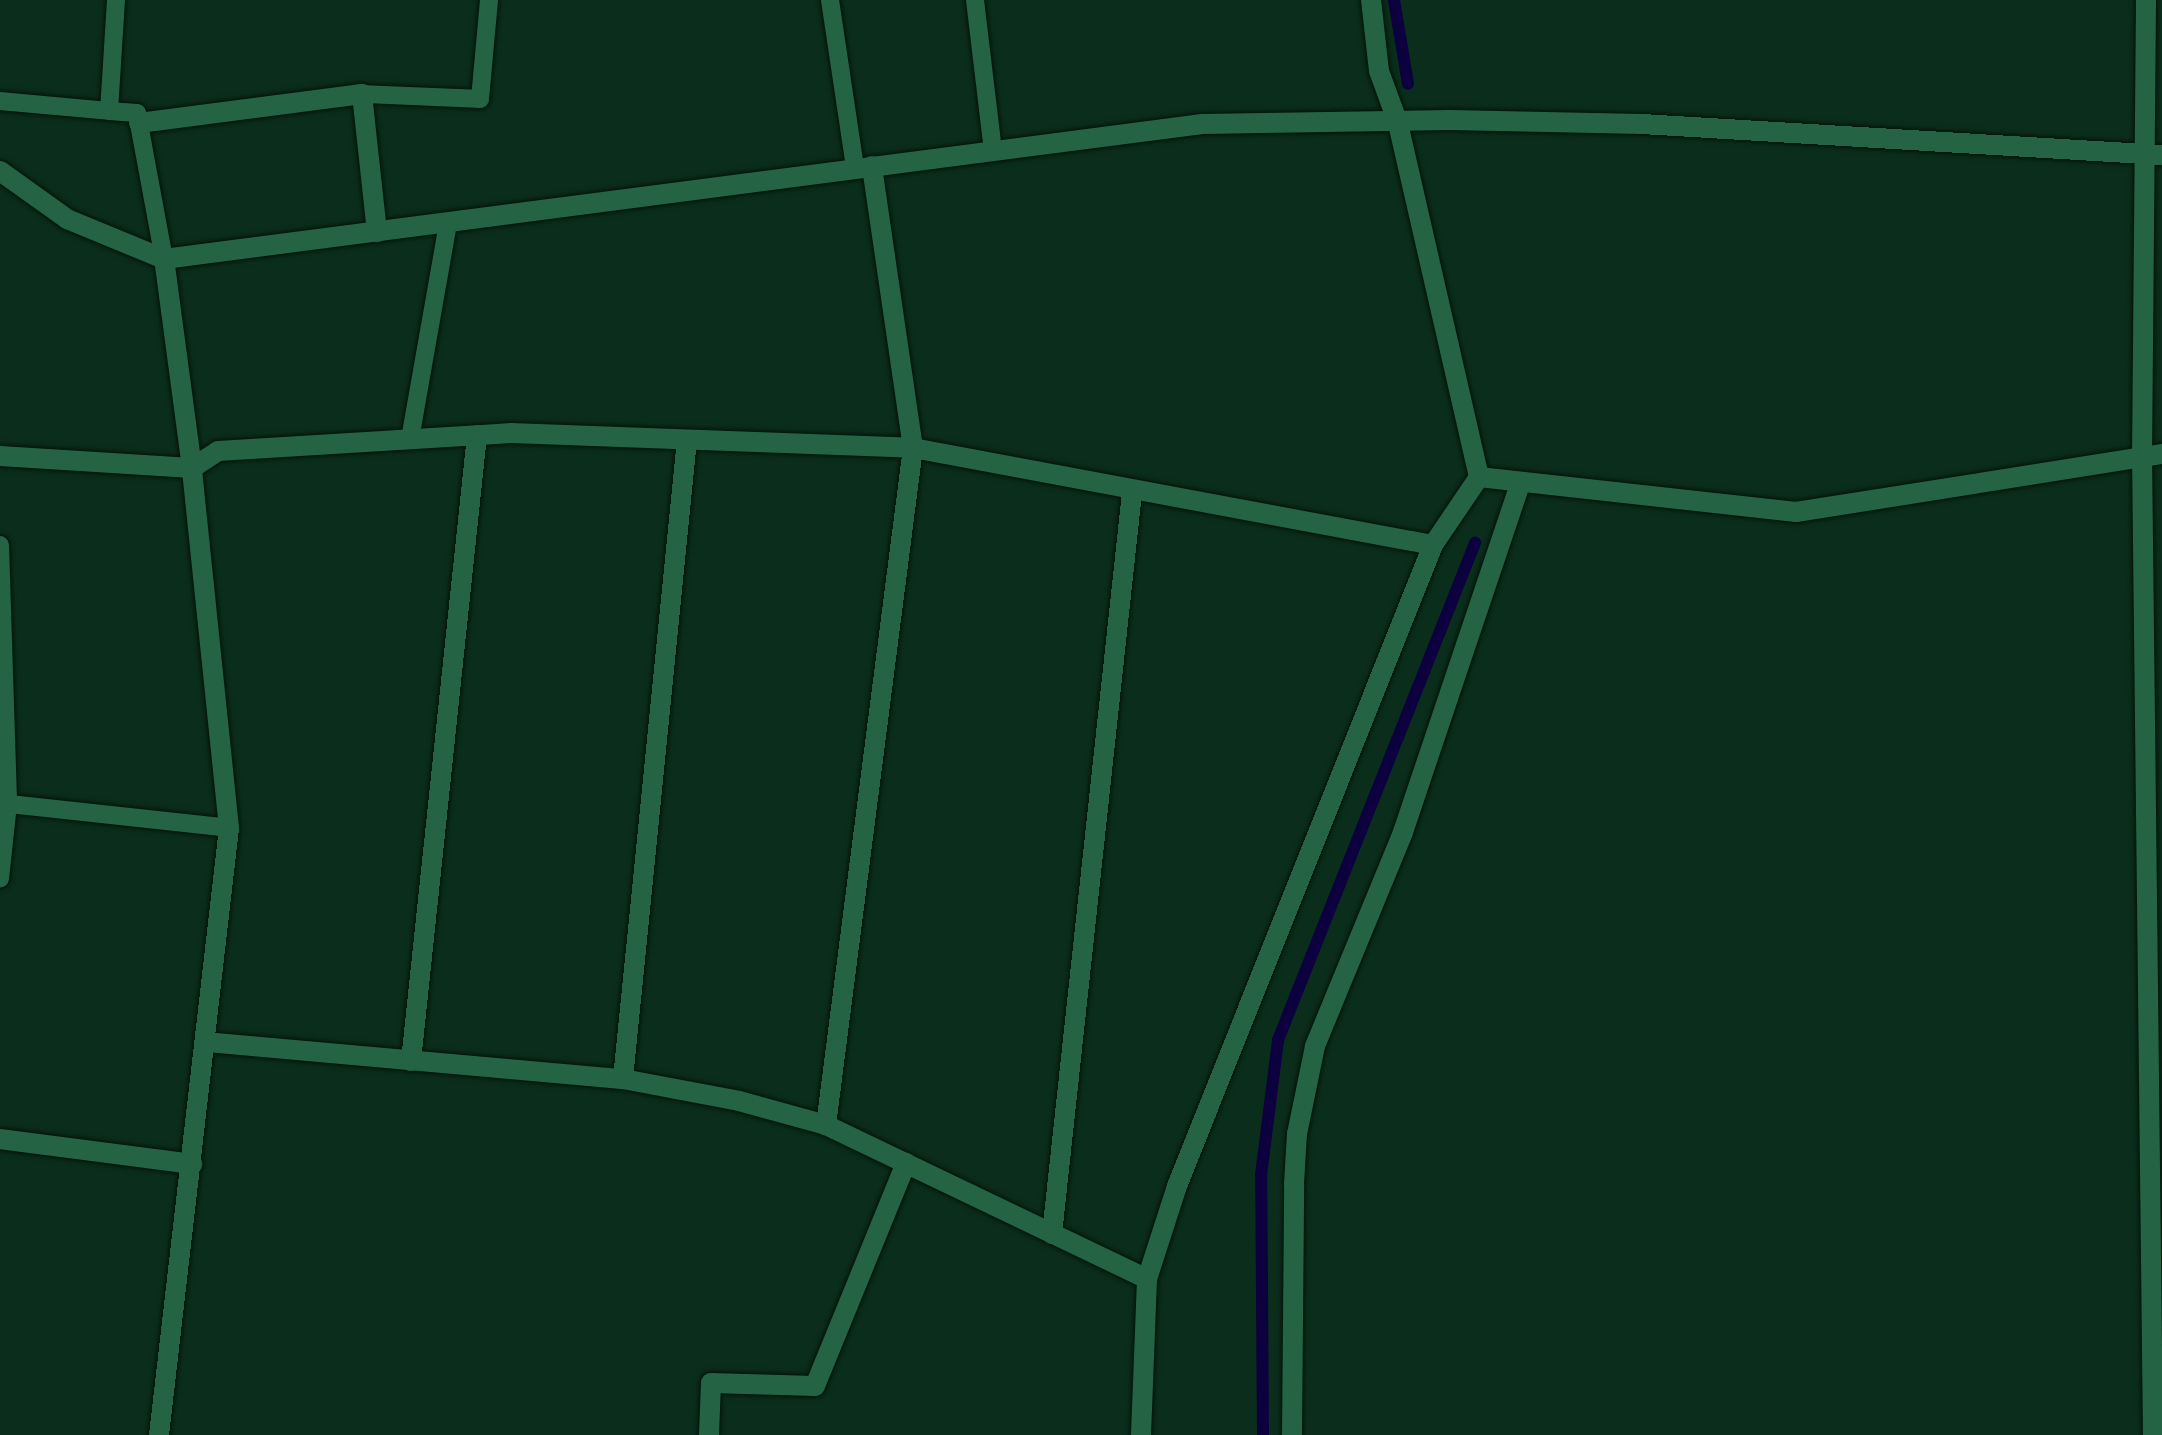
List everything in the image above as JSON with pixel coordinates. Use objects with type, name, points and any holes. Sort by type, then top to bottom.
[{"type":"street","points":[[1141,1435],[1147,1279],[1177,1186],[1433,545],[1479,477],[1398,123],[1379,71],[1371,0]]},
{"type":"street","points":[[2146,0],[2154,154],[2153,1435]]},
{"type":"street","points":[[139,123],[362,94],[377,232]]},
{"type":"street","points":[[0,171],[67,219],[164,259],[1190,125],[1642,124],[2154,154]]},
{"type":"street","points":[[826,1125],[913,448],[863,167]]},
{"type":"street","points":[[159,1435],[229,828],[192,468],[164,259]]},
{"type":"street","points":[[0,456],[192,468],[218,451],[477,435],[913,448],[1132,493],[1433,545]]},
{"type":"street","points":[[411,1061],[477,435]]},
{"type":"street","points":[[623,1079],[687,440]]},
{"type":"street","points":[[1479,477],[1796,512],[2152,453]]},
{"type":"street","points":[[1292,1435],[1294,1184],[1297,1134],[1315,1046],[1403,832],[1521,482]]},
{"type":"street","points":[[1052,1234],[1132,493]]},
{"type":"street","points":[[206,1042],[623,1079],[739,1101],[826,1125],[1147,1279]]},
{"type":"street","points":[[0,1139],[192,1164]]},
{"type":"street","points":[[709,1435],[711,1383],[815,1386],[906,1163]]},
{"type":"lane","points":[[109,111],[116,0]]},
{"type":"lane","points":[[362,94],[480,99],[489,0]]},
{"type":"lane","points":[[830,0],[863,167]]},
{"type":"lane","points":[[975,0],[993,150]]},
{"type":"lane","points":[[0,101],[137,113],[164,259]]},
{"type":"lane","points":[[410,439],[448,224]]},
{"type":"lane","points":[[0,545],[4,804],[0,879]]},
{"type":"lane","points":[[4,804],[229,828]]},
{"type":"waterway","points":[[1394,0],[1408,84]]},
{"type":"waterway","points":[[1263,1435],[1261,1175],[1278,1040],[1475,543]]}]
